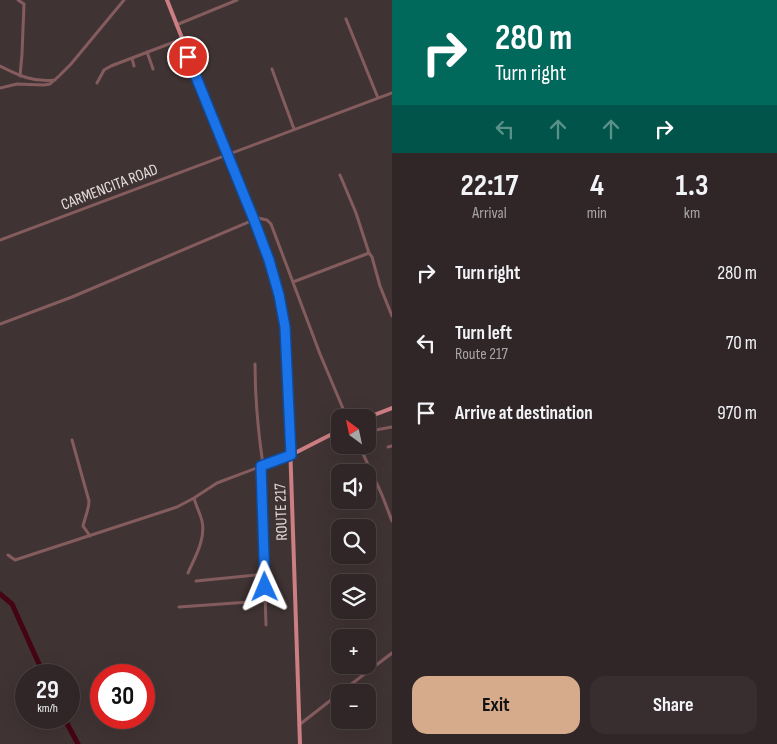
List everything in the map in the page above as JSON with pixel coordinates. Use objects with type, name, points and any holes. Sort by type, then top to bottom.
[{"type":"main road","name":"ROUTE 217","points":[[166,0],[269,260],[279,295],[285,327],[300,744]]},
{"type":"main road","points":[[376,414],[392,408]]},
{"type":"main road","points":[[291,455],[331,435]]},
{"type":"street","points":[[18,0],[24,4],[20,76]]},
{"type":"street","points":[[0,88],[17,84],[50,84],[85,47],[124,0]]},
{"type":"street","points":[[176,25],[237,0]]},
{"type":"street","points":[[346,19],[378,98]]},
{"type":"street","points":[[97,83],[104,70],[182,39]]},
{"type":"street","points":[[147,52],[153,70]]},
{"type":"street","points":[[132,58],[134,66]]},
{"type":"street","points":[[0,66],[20,76],[43,81],[55,80]]},
{"type":"street","points":[[272,69],[294,129]]},
{"type":"street","name":"CARMENCITA ROAD","points":[[0,240],[392,93]]},
{"type":"street","points":[[340,175],[356,213],[392,316]]},
{"type":"street","points":[[0,324],[72,298],[258,218],[267,220],[271,224],[320,354],[343,409]]},
{"type":"street","points":[[293,282],[369,253]]},
{"type":"street","points":[[255,364],[258,434],[262,466],[266,625]]},
{"type":"street","points":[[376,430],[392,427]]},
{"type":"street","points":[[72,440],[89,501],[83,526],[90,536]]},
{"type":"street","points":[[363,454],[392,521]]},
{"type":"street","points":[[8,555],[15,560],[177,507],[217,483],[291,455]]},
{"type":"street","points":[[188,573],[200,544],[202,531],[201,517],[194,498]]},
{"type":"street","points":[[196,581],[265,574]]},
{"type":"street","points":[[179,607],[264,601]]},
{"type":"street","points":[[352,684],[392,653]]},
{"type":"street","points":[[299,724],[331,700]]},
{"type":"waterway","points":[[0,594],[12,604],[39,664]]},
{"type":"waterway","points":[[70,729],[78,744]]},
{"type":"route","points":[[188,57],[269,260],[279,295],[285,327],[291,455],[261,466],[265,587]]}]
